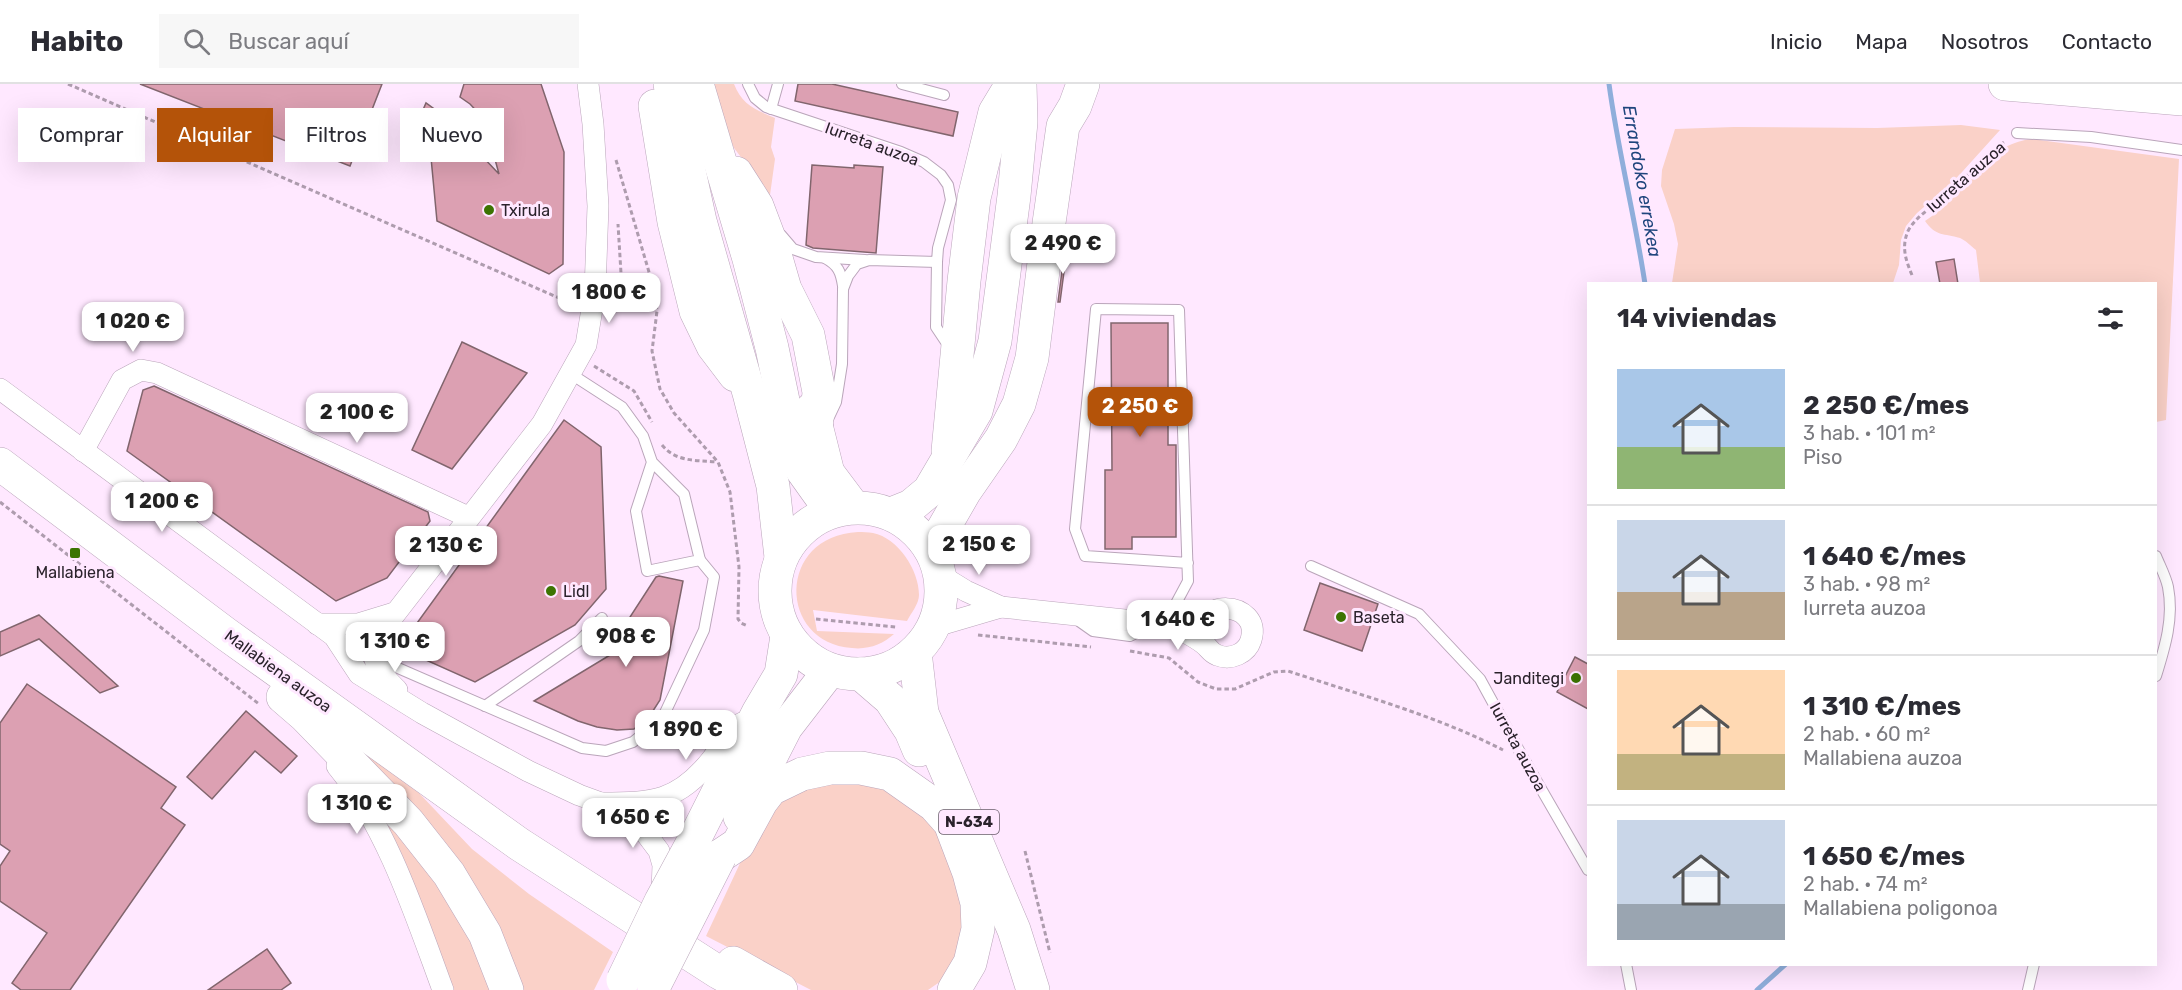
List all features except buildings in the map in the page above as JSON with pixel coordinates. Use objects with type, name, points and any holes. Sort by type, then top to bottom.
[{"type":"main road","points":[[697,84],[673,123],[773,486],[781,557]]},
{"type":"main road","points":[[947,462],[974,198],[995,112],[1018,84]]},
{"type":"main road","points":[[891,514],[911,506],[929,491],[947,462],[971,402],[1018,84]]},
{"type":"main road","points":[[2005,84],[2182,99]]},
{"type":"main road","points":[[637,987],[661,901],[707,848],[786,727],[845,672],[880,671],[899,664],[915,635],[941,602],[939,550],[959,510],[1003,454],[1022,424],[1032,401],[1048,335],[1074,105]]},
{"type":"main road","points":[[673,123],[742,179],[756,206],[774,251],[785,289],[797,315],[786,416],[802,470],[822,498],[845,509]]},
{"type":"main road","points":[[673,123],[749,259],[792,358],[828,473],[845,509]]},
{"type":"main road","name":"Mallabiena auzoa","points":[[0,464],[226,634],[560,872]]},
{"type":"main road","points":[[939,550],[907,523],[891,514],[873,509],[845,509],[813,520],[794,536],[781,557],[774,584],[776,611],[787,636],[806,657],[845,672],[890,699],[911,731],[950,823],[969,873],[977,903],[978,929],[970,963],[954,990]]},
{"type":"main road","points":[[69,516],[266,696],[305,716],[408,822],[449,874],[484,934],[507,990]]},
{"type":"main road","name":"N-634","points":[[915,635],[922,712],[1014,930],[1033,990]]},
{"type":"main road","points":[[637,987],[707,848],[758,713],[781,674],[787,636]]},
{"type":"main road","points":[[707,848],[738,844],[761,802],[771,789],[802,774],[830,768],[861,768],[890,774],[934,805],[950,823]]},
{"type":"main road","points":[[560,872],[750,990]]},
{"type":"main road","points":[[560,872],[629,902],[782,990]]},
{"type":"street","points":[[422,712],[379,672],[374,651],[381,632],[542,424],[586,345],[596,291],[598,206],[588,84]]},
{"type":"street","points":[[83,450],[122,380],[141,370],[157,373],[468,517]]},
{"type":"street","points":[[0,389],[334,636],[359,674],[528,771],[601,803],[618,816],[641,827],[659,851],[663,865],[661,901]]},
{"type":"street","points":[[939,550],[966,591],[1001,607],[1164,624],[1205,620]]},
{"type":"street","points":[[915,635],[1001,607]]},
{"type":"street","points":[[1164,624],[1205,644],[1217,655],[1233,657],[1247,648],[1252,632],[1246,617],[1233,608],[1217,609],[1205,620],[1202,636],[1205,644]]},
{"type":"street","points":[[317,624],[358,624],[394,613]]},
{"type":"street","points":[[266,696],[346,777],[383,840],[411,903],[443,990]]},
{"type":"street","points":[[601,803],[645,803],[674,793],[697,778],[739,724],[758,713]]},
{"type":"lane","name":"Iurreta auzoa","points":[[748,84],[755,98],[771,109],[901,152],[924,162],[941,175],[948,185],[951,200],[938,248],[936,327],[957,358]]},
{"type":"lane","points":[[771,109],[778,84]]},
{"type":"lane","points":[[902,84],[944,95]]},
{"type":"lane","name":"Iurreta auzoa","points":[[2017,133],[2091,137],[2182,150]]},
{"type":"lane","points":[[756,206],[793,249],[823,257],[937,262]]},
{"type":"lane","points":[[817,432],[830,416],[836,402],[842,364],[842,275],[835,263],[823,257]]},
{"type":"lane","points":[[843,289],[848,276],[857,264],[869,260]]},
{"type":"lane","points":[[1164,624],[1188,581],[1188,563],[1179,310],[1096,309],[1075,529],[1085,556],[1188,563]]},
{"type":"lane","points":[[374,651],[398,668],[582,748],[606,751],[633,742],[663,717],[704,630],[714,577],[700,560],[684,494],[652,462],[644,436],[622,406],[571,374]]},
{"type":"lane","points":[[652,462],[636,511],[647,571],[700,560]]},
{"type":"lane","points":[[2157,558],[2168,585],[2170,609],[2168,636],[2157,673]]},
{"type":"lane","name":"Iurreta auzoa","points":[[1311,566],[1419,614],[1480,679],[1587,868]]},
{"type":"lane","points":[[485,706],[579,641],[602,618]]},
{"type":"lane","points":[[1626,966],[1631,990]]},
{"type":"lane","points":[[2028,990],[2034,966]]},
{"type":"path","points":[[68,84],[566,300],[579,303]]},
{"type":"path","name":"Iurreta auzoa","points":[[1912,275],[1904,251],[1908,232],[1986,155],[2017,133]]},
{"type":"path","points":[[627,195],[654,289],[657,311],[652,351],[660,389],[674,413],[718,462],[730,492],[739,567],[738,619],[748,626]]},
{"type":"path","points":[[613,311],[623,306],[620,231],[617,220]]},
{"type":"path","points":[[594,366],[634,391],[652,422]]},
{"type":"path","points":[[661,444],[669,453],[680,459],[718,462]]},
{"type":"path","points":[[0,502],[239,687],[266,696]]},
{"type":"path","points":[[816,619],[915,635]]},
{"type":"path","points":[[968,634],[1100,648]]},
{"type":"path","points":[[1122,650],[1169,658],[1198,682],[1216,689],[1235,689],[1274,672],[1288,671],[1421,715],[1480,738],[1508,753]]},
{"type":"path","points":[[1025,850],[1050,955]]},
{"type":"shaded area","points":[[709,84],[734,84],[745,102],[775,118],[771,147],[775,159],[770,195],[734,148]]},
{"type":"shaded area","points":[[1961,125],[2000,130],[1953,182],[1917,213],[1906,226],[1893,282],[1672,282],[1678,244],[1661,186],[1662,170],[1675,129],[1877,128]]},
{"type":"shaded area","points":[[2032,139],[2179,159],[2166,420],[2157,422],[2157,282],[1980,282],[1976,250],[1960,238],[1933,230],[1925,221],[1948,203],[1986,161],[2006,147]]},
{"type":"shaded area","points":[[858,532],[882,536],[899,548],[915,575],[919,598],[907,621],[813,610],[817,631],[894,634],[875,646],[852,648],[828,642],[810,628],[800,610],[796,590],[801,569],[812,551],[831,538]]},
{"type":"shaded area","points":[[332,729],[419,793],[472,849],[529,894],[613,952],[594,990],[522,990]]},
{"type":"shaded area","points":[[808,780],[868,780],[929,816],[963,886],[967,945],[941,981],[928,990],[811,990],[706,936],[764,812]]},
{"type":"shaded area","points":[[365,792],[442,889],[493,990],[454,990],[427,918]]},
{"type":"waterway","name":"Errandoko errekea","points":[[1609,84],[1645,282]]},
{"type":"waterway","name":"Errandoko errekea","points":[[1757,990],[1784,966]]},
{"type":"place","name":"Txirula","points":[[489,210]]},
{"type":"place","name":"Mallabiena","points":[[75,553]]},
{"type":"place","name":"Lidl","points":[[551,591]]},
{"type":"place","name":"Baseta","points":[[1341,617]]},
{"type":"place","name":"Janditegi","points":[[1576,678]]}]
